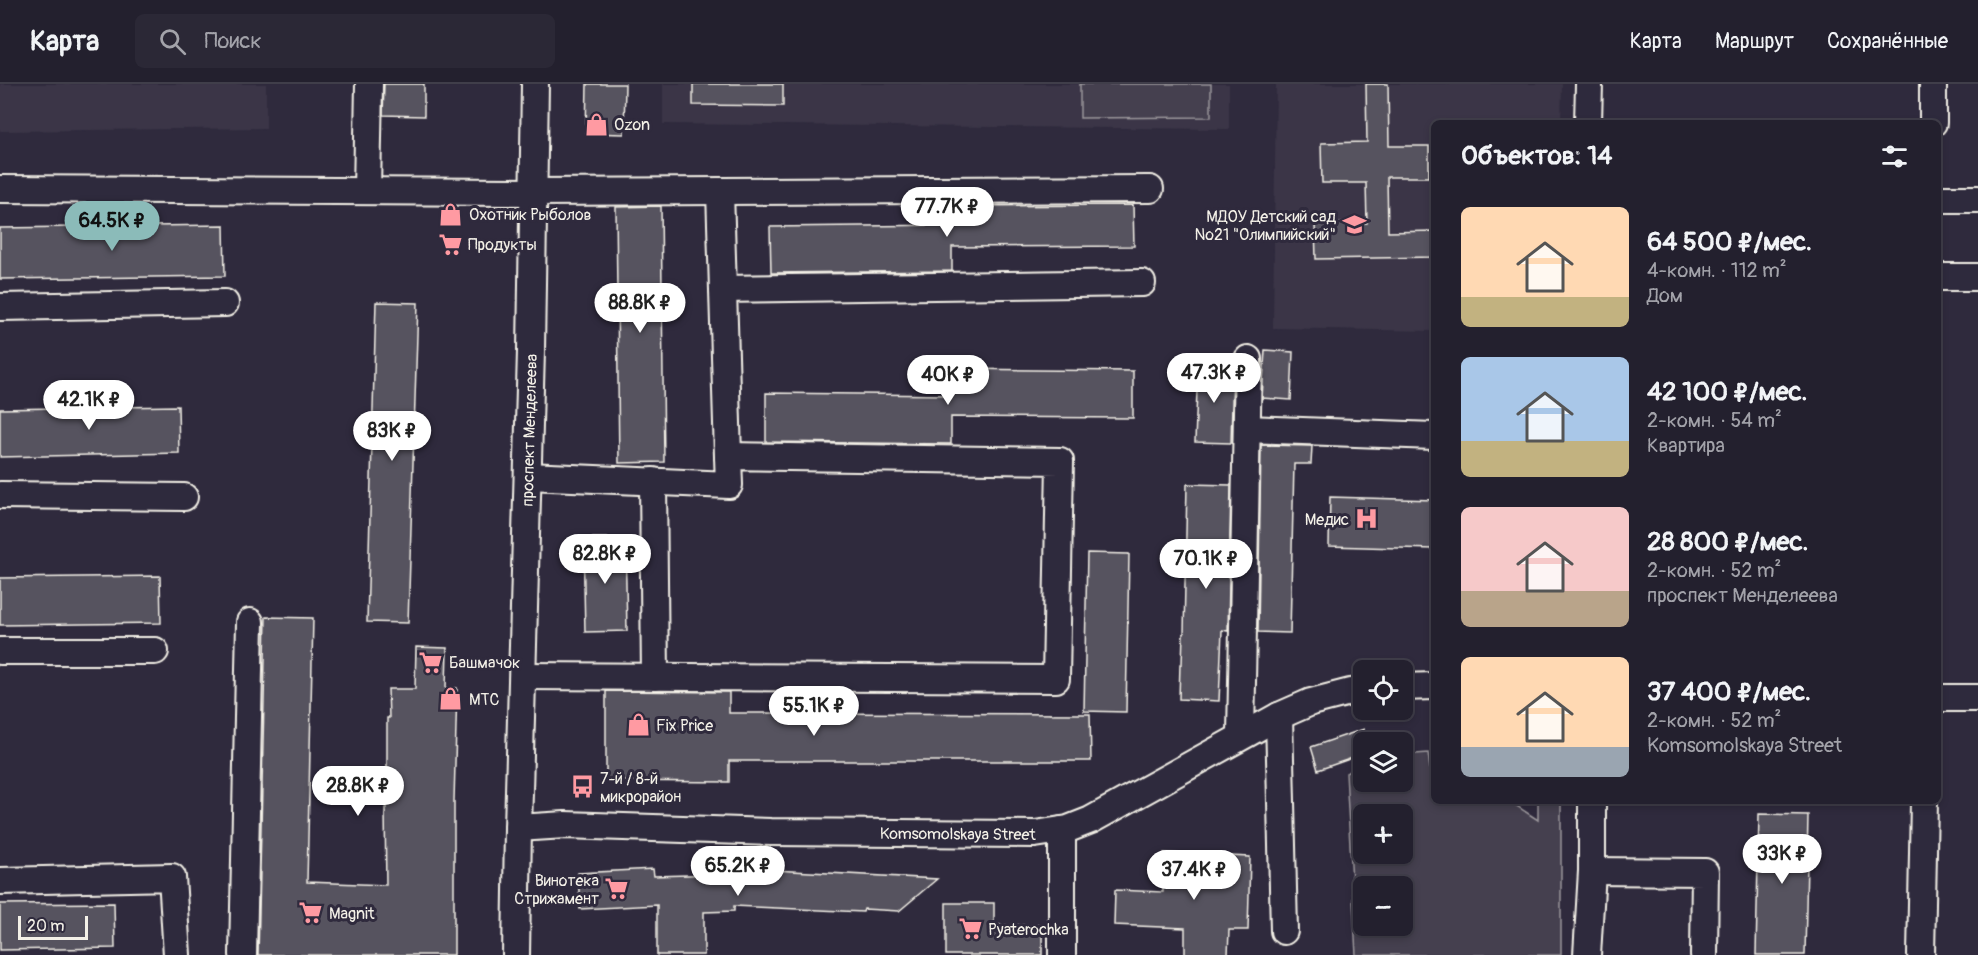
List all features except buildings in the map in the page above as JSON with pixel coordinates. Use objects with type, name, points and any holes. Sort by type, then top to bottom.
[{"type":"street","points":[[367,191],[369,84]]},
{"type":"street","name":"проспект Менделеева","points":[[516,955],[535,84]]},
{"type":"street","points":[[1588,120],[1589,84]]},
{"type":"street","points":[[1933,84],[1933,120]]},
{"type":"street","points":[[0,189],[533,192],[1150,189]]},
{"type":"street","points":[[528,476],[729,485],[720,191]]},
{"type":"street","points":[[1941,199],[1978,199]]},
{"type":"street","points":[[1941,277],[1978,278]]},
{"type":"street","points":[[723,289],[1142,283]]},
{"type":"street","points":[[0,307],[225,303]]},
{"type":"street","points":[[1241,735],[1248,359]]},
{"type":"street","points":[[1247,429],[1431,436]]},
{"type":"street","points":[[523,676],[1056,679],[1060,461],[728,456]]},
{"type":"street","points":[[653,481],[655,677]]},
{"type":"street","points":[[0,495],[184,497]]},
{"type":"street","points":[[243,955],[250,622]]},
{"type":"street","points":[[0,651],[155,651]]},
{"type":"street","points":[[1413,687],[1431,686]]},
{"type":"street","name":"Komsomolskaya Street","points":[[518,828],[565,825],[771,832],[1035,834],[1062,830],[1091,820],[1119,806],[1241,735],[1279,716],[1311,702],[1353,692]]},
{"type":"street","points":[[1941,698],[1978,698]]},
{"type":"street","points":[[1279,716],[1284,931]]},
{"type":"street","points":[[1587,955],[1592,871],[1592,804]]},
{"type":"street","points":[[1921,955],[1924,804]]},
{"type":"street","points":[[1062,830],[1062,955]]},
{"type":"street","points":[[1592,871],[1705,872],[1704,955]]},
{"type":"street","points":[[0,881],[172,878],[177,955]]},
{"type":"shaded area","points":[[0,84],[266,84],[266,128],[0,131]]},
{"type":"shaded area","points":[[663,84],[1229,84],[1229,129],[663,124]]},
{"type":"shaded area","points":[[1080,84],[1211,84],[1211,117],[1080,118]]},
{"type":"shaded area","name":"МДОУ Детский сад №21 \"Олимпийский\"","points":[[1276,84],[1562,84],[1561,120],[1431,120],[1431,331],[1273,328]]},
{"type":"shaded area","points":[[1428,753],[1431,804],[1514,804],[1538,820],[1538,804],[1561,804],[1561,955],[1356,955],[1355,936],[1413,936],[1413,876],[1353,876],[1353,900],[1346,773],[1353,769],[1353,792],[1413,792],[1413,754]]},
{"type":"place","name":"Ozon","points":[[596,124]]},
{"type":"place","name":"Охотник Рыболов","points":[[451,214]]},
{"type":"place","name":"МДОУ Детский сад №21 \"Олимпийский\"","points":[[1354,225]]},
{"type":"place","name":"Продукты","points":[[450,244]]},
{"type":"place","name":"Медис","points":[[1367,519]]},
{"type":"place","name":"Башмачок","points":[[431,662]]},
{"type":"place","name":"МТС","points":[[451,699]]},
{"type":"place","name":"Fix Price","points":[[638,725]]},
{"type":"place","name":"7-й / 8-й микрорайон","points":[[582,787]]},
{"type":"place","name":"Винотека Стрижамент","points":[[617,889]]},
{"type":"place","name":"Magnit","points":[[311,913]]},
{"type":"place","name":"Pyaterochka","points":[[970,929]]}]
